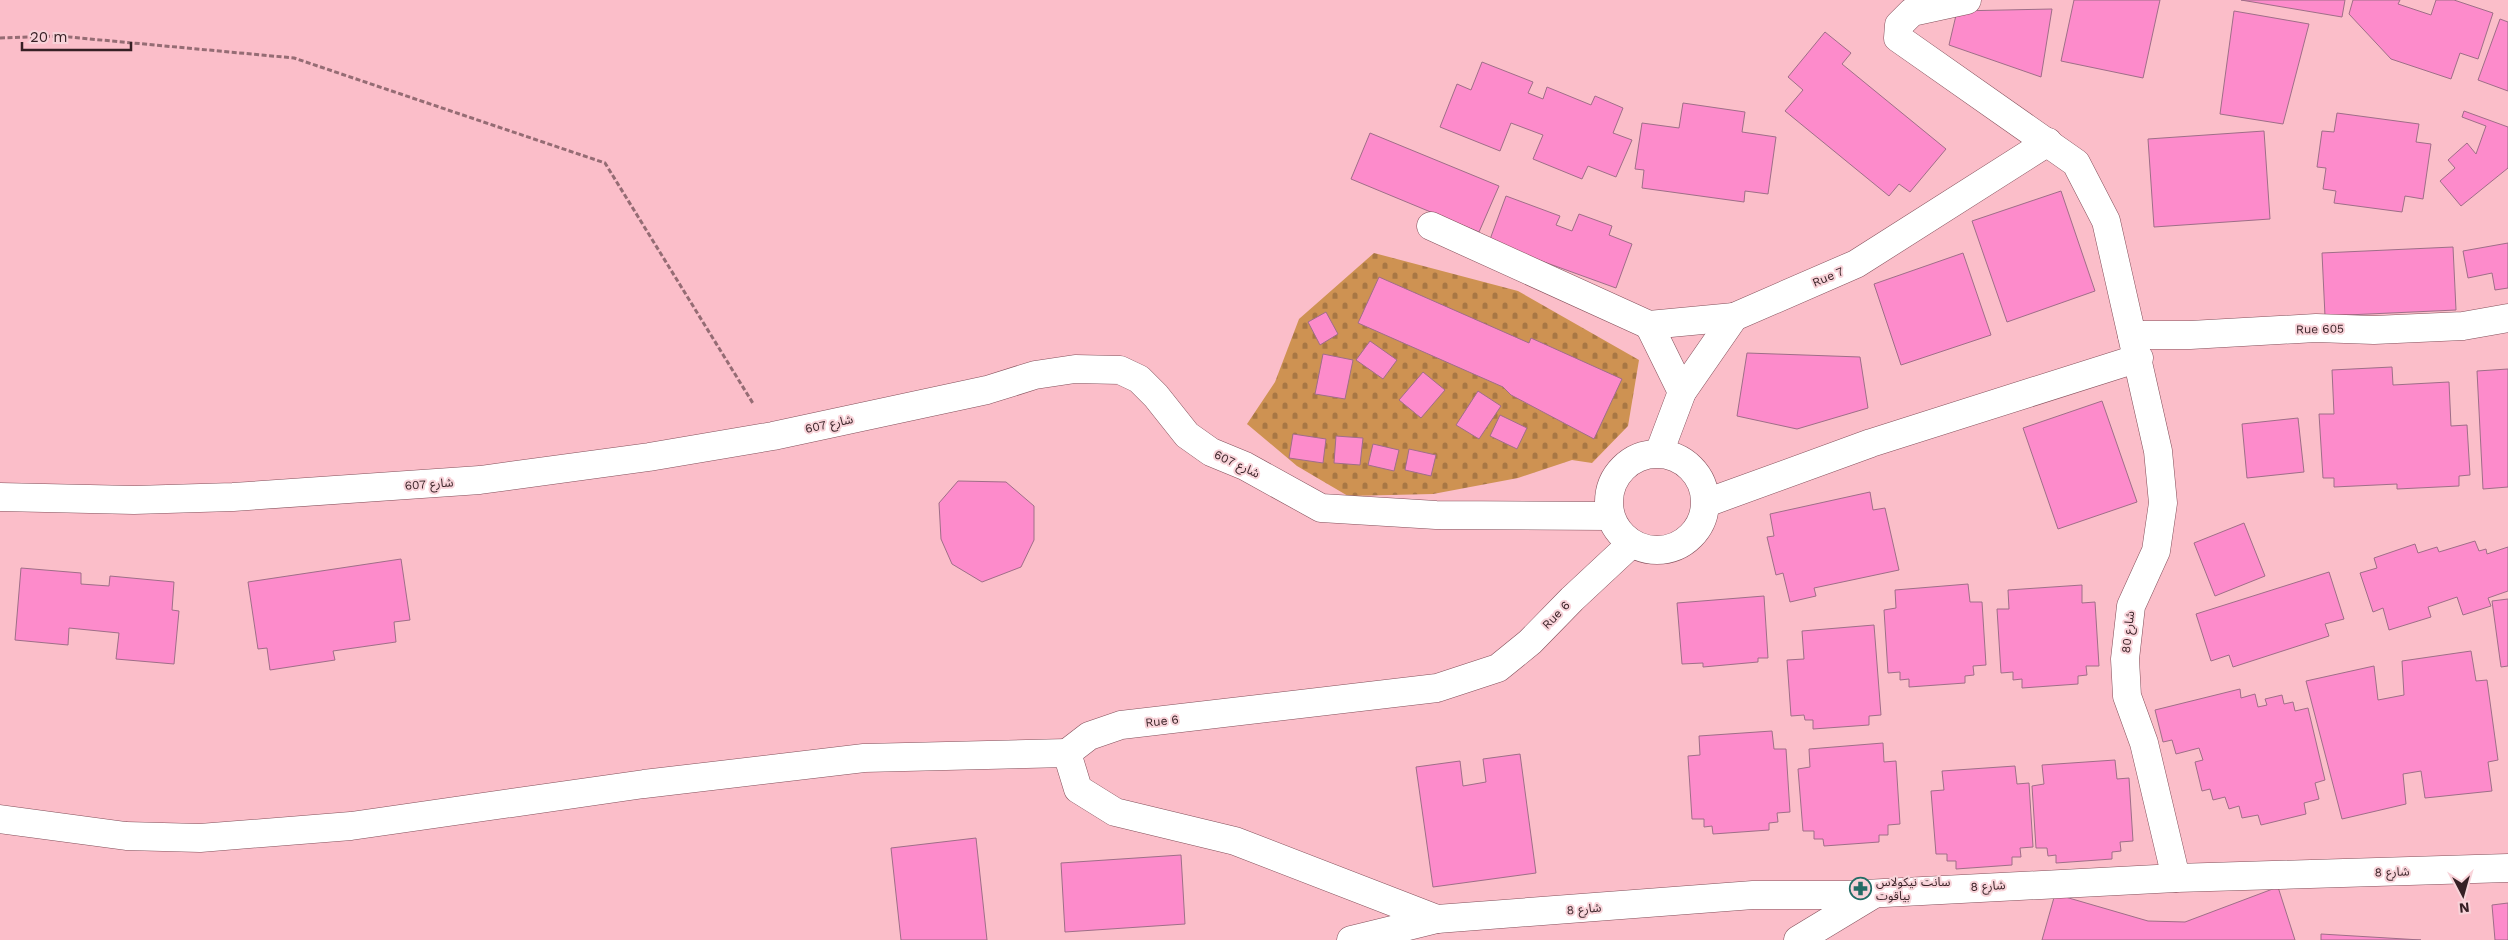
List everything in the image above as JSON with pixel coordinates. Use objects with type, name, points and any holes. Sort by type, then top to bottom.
[{"type":"street","name":"شارع 80","points":[[1967,0],[1912,12],[1899,25],[1898,38],[2076,163],[2106,221],[2158,451],[2163,504],[2156,550],[2131,606],[2125,659],[2127,696],[2144,743],[2176,878]]},
{"type":"street","name":"Rue 7","points":[[1734,317],[1856,264],[2048,142]]},
{"type":"street","points":[[1431,226],[1649,325],[1734,317]]},
{"type":"street","points":[[1659,453],[1682,392],[1734,317]]},
{"type":"street","name":"Rue 605","points":[[1706,503],[2135,347],[2190,335],[2316,328],[2384,329],[2463,326],[2508,318]]},
{"type":"street","points":[[1649,325],[1682,392]]},
{"type":"street","name":"شارع 607","points":[[0,497],[134,500],[223,497],[470,481],[649,456],[773,436],[988,390],[1035,374],[1075,369],[1120,370],[1139,379],[1156,396],[1187,435],[1211,452],[1244,466],[1321,508],[1436,515],[1610,516]]},
{"type":"street","points":[[1659,453],[1683,460],[1700,478],[1706,503],[1699,527],[1681,545],[1656,551],[1632,544],[1618,533],[1610,516],[1608,498],[1612,480],[1624,465],[1640,455],[1659,453]]},
{"type":"street","name":"Rue 6","points":[[1067,753],[1089,736],[1121,725],[1437,688],[1498,668],[1530,642],[1572,598],[1632,544]]},
{"type":"street","points":[[0,819],[126,836],[200,838],[350,826],[644,784],[864,758],[1067,753],[1078,790],[1115,812],[1235,841],[1436,919]]},
{"type":"street","name":"شارع 8","points":[[1351,940],[1436,919],[1753,895],[1845,895],[1877,891],[2176,878],[2508,868]]},
{"type":"street","points":[[1798,940],[1877,891]]},
{"type":"path","points":[[0,38],[58,36],[294,58],[605,163],[773,436]]},
{"type":"green space","points":[[1374,253],[1518,291],[1639,360],[1628,426],[1592,463],[1572,460],[1518,478],[1433,494],[1348,496],[1297,466],[1247,424],[1275,382],[1299,319]]},
{"type":"building","points":[[2074,0],[2160,0],[2143,78],[2061,61]]},
{"type":"building","points":[[2241,0],[2345,0],[2342,17]]},
{"type":"building","points":[[2353,0],[2400,0],[2398,4],[2431,15],[2436,0],[2454,0],[2493,13],[2478,59],[2460,53],[2451,79],[2391,59],[2349,14]]},
{"type":"building","points":[[2052,9],[2041,77],[1949,45],[1957,11]]},
{"type":"building","points":[[2234,11],[2309,24],[2283,124],[2220,114]]},
{"type":"building","points":[[2500,19],[2508,22],[2508,91],[2478,80]]},
{"type":"building","points":[[1825,32],[1851,53],[1842,64],[1946,149],[1910,192],[1899,184],[1889,196],[1785,111],[1803,90],[1788,77]]},
{"type":"building","points":[[1482,62],[1533,82],[1528,93],[1543,99],[1547,87],[1591,105],[1595,96],[1623,108],[1613,133],[1632,140],[1616,177],[1588,166],[1582,179],[1533,159],[1543,135],[1511,123],[1500,151],[1440,127],[1457,84],[1471,90]]},
{"type":"building","points":[[1683,103],[1745,112],[1742,132],[1776,137],[1768,194],[1745,191],[1744,202],[1642,188],[1644,170],[1635,169],[1642,123],[1679,128]]},
{"type":"building","points":[[2464,111],[2508,127],[2508,168],[2461,206],[2440,181],[2455,168],[2448,160],[2467,143],[2476,154],[2486,126],[2462,117]]},
{"type":"building","points":[[2337,113],[2419,124],[2416,142],[2431,144],[2423,199],[2405,196],[2402,212],[2334,203],[2336,191],[2323,189],[2326,168],[2317,167],[2322,131],[2334,132]]},
{"type":"building","points":[[2264,131],[2270,219],[2154,227],[2148,139]]},
{"type":"building","points":[[1370,133],[1499,186],[1479,232],[1351,179]]},
{"type":"building","points":[[2061,191],[2095,291],[2007,322],[1972,221]]},
{"type":"building","points":[[1506,196],[1560,216],[1556,225],[1572,231],[1579,214],[1612,226],[1609,235],[1632,244],[1616,288],[1489,242]]},
{"type":"building","points":[[2508,243],[2508,288],[2495,290],[2492,273],[2468,278],[2463,251]]},
{"type":"building","points":[[2453,247],[2456,310],[2325,316],[2322,253]]},
{"type":"building","points":[[1963,253],[1991,335],[1901,365],[1874,284]]},
{"type":"building","points":[[1379,277],[1529,343],[1531,338],[1622,379],[1594,439],[1511,395],[1503,387],[1358,323]]},
{"type":"building","points":[[1326,312],[1338,334],[1320,345],[1308,322]]},
{"type":"building","points":[[1370,341],[1397,360],[1383,379],[1356,360]]},
{"type":"building","points":[[1747,353],[1860,357],[1868,408],[1797,429],[1737,416]]},
{"type":"building","points":[[1323,354],[1353,360],[1345,399],[1315,394]]},
{"type":"building","points":[[2392,367],[2393,385],[2449,382],[2451,426],[2467,425],[2470,475],[2459,476],[2459,486],[2397,489],[2397,484],[2334,487],[2334,478],[2323,478],[2319,414],[2334,414],[2332,370]]},
{"type":"building","points":[[2508,369],[2508,487],[2483,489],[2477,371]]},
{"type":"building","points":[[1423,372],[1445,390],[1421,418],[1399,400]]},
{"type":"building","points":[[1478,391],[1501,406],[1479,439],[1456,425]]},
{"type":"building","points":[[2102,401],[2137,502],[2058,529],[2023,428]]},
{"type":"building","points":[[1500,415],[1527,428],[1517,449],[1490,436]]},
{"type":"building","points":[[2298,418],[2304,472],[2247,478],[2242,424]]},
{"type":"building","points":[[1293,434],[1326,439],[1323,463],[1289,458]]},
{"type":"building","points":[[1336,436],[1363,438],[1360,465],[1334,463]]},
{"type":"building","points":[[1373,444],[1399,450],[1394,471],[1368,465]]},
{"type":"building","points":[[1409,449],[1436,455],[1431,476],[1405,470]]},
{"type":"building","points":[[958,481],[1006,482],[1034,506],[1034,540],[1021,567],[982,582],[952,564],[941,539],[939,503]]},
{"type":"building","points":[[1870,492],[1873,510],[1885,508],[1899,570],[1814,588],[1816,596],[1790,602],[1783,573],[1776,575],[1767,537],[1774,536],[1770,514]]},
{"type":"building","points":[[2244,523],[2265,576],[2215,596],[2194,543]]},
{"type":"building","points":[[2475,541],[2479,551],[2486,549],[2487,554],[2508,547],[2508,591],[2488,598],[2491,606],[2463,615],[2457,597],[2428,607],[2431,617],[2389,630],[2383,608],[2373,612],[2360,573],[2377,568],[2374,558],[2415,544],[2418,553],[2437,547],[2439,552]]},
{"type":"building","points":[[401,559],[410,620],[394,622],[396,642],[333,651],[335,660],[270,670],[267,648],[258,649],[248,582]]},
{"type":"building","points":[[21,568],[81,573],[81,584],[109,586],[110,576],[174,582],[172,610],[179,611],[174,664],[116,659],[119,633],[69,628],[68,645],[15,640]]},
{"type":"building","points":[[2329,572],[2344,619],[2325,624],[2329,636],[2233,667],[2229,655],[2211,661],[2196,614]]},
{"type":"building","points":[[1968,584],[1970,602],[1982,602],[1986,665],[1973,666],[1974,675],[1965,676],[1965,683],[1909,687],[1909,679],[1900,680],[1900,672],[1888,673],[1884,610],[1896,608],[1895,590]]},
{"type":"building","points":[[2082,585],[2082,603],[2095,602],[2099,666],[2086,666],[2087,675],[2078,676],[2078,684],[2022,688],[2022,679],[2013,680],[2013,672],[2001,673],[1997,609],[2009,609],[2008,590]]},
{"type":"building","points":[[1764,596],[1768,658],[1758,658],[1758,662],[1703,667],[1703,663],[1682,664],[1677,603]]},
{"type":"building","points":[[2508,599],[2508,666],[2501,667],[2492,601]]},
{"type":"building","points":[[1874,625],[1881,715],[1869,716],[1869,725],[1813,729],[1813,720],[1805,720],[1804,715],[1791,716],[1787,660],[1804,659],[1802,631]]},
{"type":"building","points":[[2471,651],[2476,681],[2487,680],[2498,760],[2488,762],[2492,791],[2425,798],[2421,771],[2403,774],[2406,804],[2342,819],[2306,681],[2374,666],[2378,700],[2404,695],[2402,661]]},
{"type":"building","points":[[2240,689],[2241,698],[2255,694],[2258,707],[2267,705],[2265,699],[2282,695],[2284,704],[2293,702],[2295,711],[2308,708],[2325,780],[2315,783],[2319,799],[2304,803],[2306,814],[2261,825],[2258,815],[2242,818],[2239,806],[2229,809],[2225,797],[2213,800],[2210,789],[2202,791],[2195,762],[2203,760],[2199,748],[2176,754],[2172,740],[2163,742],[2155,710]]},
{"type":"building","points":[[1772,731],[1774,749],[1786,749],[1790,812],[1777,813],[1778,822],[1769,823],[1769,830],[1713,834],[1712,826],[1704,827],[1704,819],[1692,819],[1688,756],[1700,755],[1699,736]]},
{"type":"building","points":[[1883,743],[1884,762],[1896,761],[1900,824],[1888,825],[1888,835],[1879,835],[1879,842],[1824,846],[1823,839],[1814,839],[1814,831],[1803,831],[1798,769],[1810,767],[1809,749]]},
{"type":"building","points":[[1520,754],[1536,873],[1433,887],[1416,767],[1460,761],[1463,786],[1486,782],[1483,759]]},
{"type":"building","points":[[2115,760],[2117,779],[2129,778],[2133,841],[2120,842],[2121,851],[2112,852],[2112,859],[2056,863],[2056,855],[2048,856],[2047,848],[2036,848],[2032,786],[2044,784],[2042,765]]},
{"type":"building","points":[[2015,766],[2017,784],[2029,783],[2033,847],[2020,848],[2021,857],[2012,857],[2012,865],[1956,869],[1956,861],[1947,861],[1947,854],[1936,854],[1931,791],[1944,790],[1942,771]]},
{"type":"building","points":[[976,838],[987,940],[901,940],[891,848]]},
{"type":"building","points":[[1181,855],[1185,924],[1065,932],[1061,863]]},
{"type":"building","points":[[2278,887],[2295,940],[2042,940],[2055,894],[2148,921],[2185,922]]},
{"type":"building","points":[[2508,903],[2508,940],[2495,940],[2492,905]]},
{"type":"building","points":[[2321,934],[2421,940],[2321,940]]},
{"type":"place","name":"سانت نيكولاس بياقوت","points":[[1860,889]]}]
